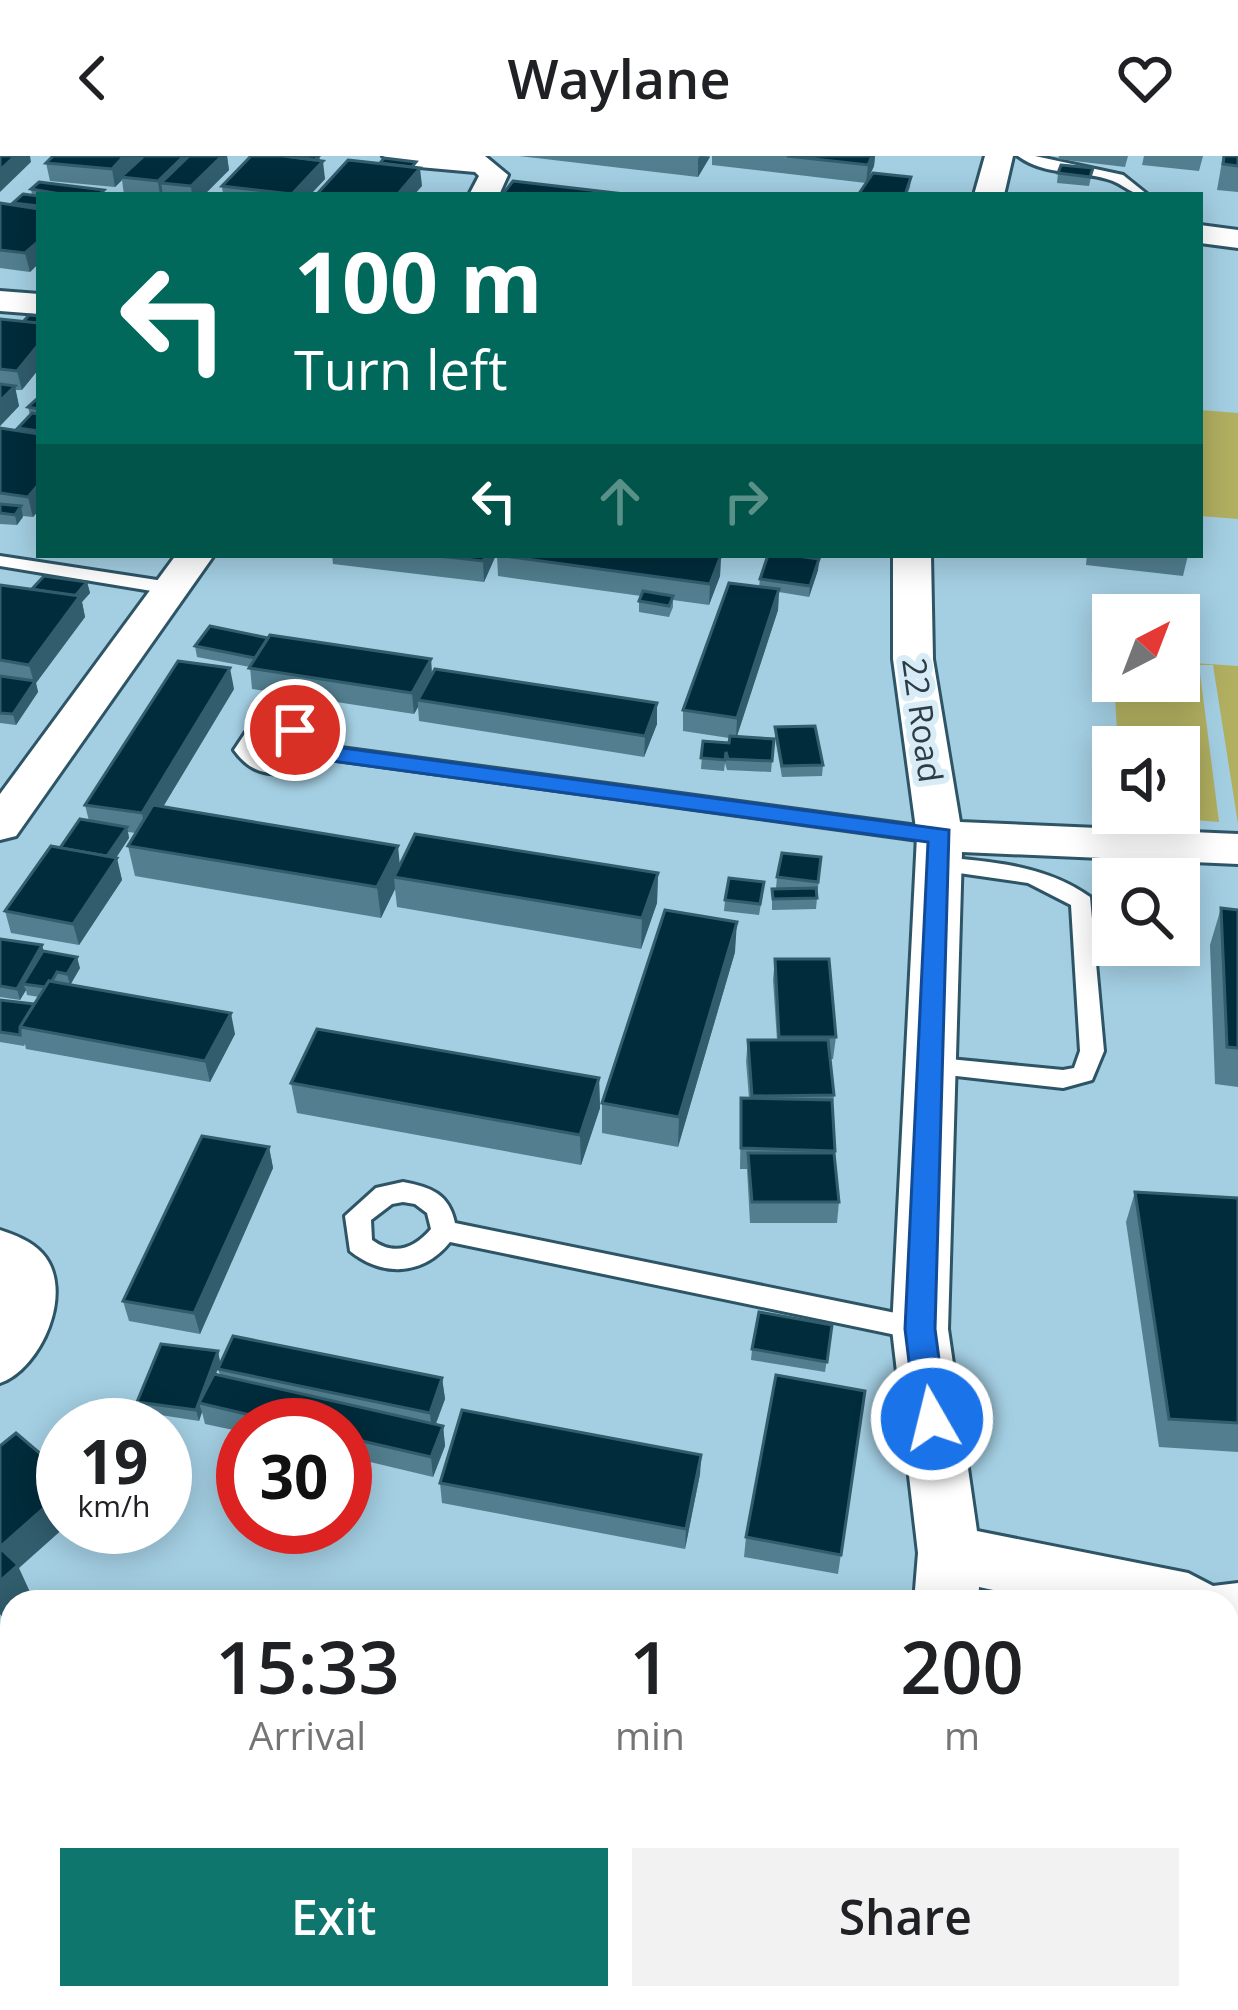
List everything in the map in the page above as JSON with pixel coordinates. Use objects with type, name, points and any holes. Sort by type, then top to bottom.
[{"type":"street","points":[[397,156],[483,164],[494,175],[486,192]]},
{"type":"street","points":[[990,192],[999,156]]},
{"type":"street","points":[[1203,234],[1238,239]]},
{"type":"street","points":[[0,301],[36,304]]},
{"type":"street","name":"22 Road","points":[[912,558],[913,659],[939,850],[920,1329],[948,1578]]},
{"type":"street","points":[[0,826],[183,571]]},
{"type":"street","points":[[939,850],[1238,849]]},
{"type":"street","points":[[0,1252],[23,1270],[25,1322],[0,1359]]},
{"type":"street","points":[[948,1578],[1068,1590]]},
{"type":"lane","points":[[1024,156],[1052,169],[1126,182],[1138,192]]},
{"type":"lane","points":[[0,561],[183,571]]},
{"type":"lane","points":[[310,751],[939,850],[1060,883],[1082,902],[1093,1051],[1084,1074],[1063,1079],[928,1066]]},
{"type":"lane","points":[[443,1231],[920,1329]]},
{"type":"shaded area","points":[[1203,410],[1238,413],[1238,519],[1203,516]]},
{"type":"shaded area","points":[[1200,663],[1238,666],[1238,824],[1213,665]]},
{"type":"shaded area","points":[[1200,673],[1219,822],[1200,820],[1200,726],[1117,726],[1115,702],[1200,702]]},
{"type":"building","points":[[0,156],[15,156],[0,170]]},
{"type":"building","points":[[53,156],[124,156],[112,169],[46,163]]},
{"type":"building","points":[[144,156],[184,156],[158,181],[121,177]]},
{"type":"building","points":[[189,156],[222,156],[191,186],[161,183]]},
{"type":"building","points":[[251,156],[323,161],[294,192],[222,186]]},
{"type":"building","points":[[787,156],[872,156],[868,165]]},
{"type":"building","points":[[1224,156],[1238,156],[1238,166],[1223,164]]},
{"type":"building","points":[[384,158],[416,162],[412,167],[380,163]]},
{"type":"building","points":[[348,160],[420,168],[400,192],[319,192]]},
{"type":"building","points":[[1061,165],[1093,168],[1090,177],[1058,173]]},
{"type":"building","points":[[873,173],[911,177],[906,192],[860,192]]},
{"type":"building","points":[[513,181],[607,192],[504,192]]},
{"type":"building","points":[[39,182],[104,190],[48,192],[31,189]]},
{"type":"building","points":[[23,194],[36,196],[36,206],[13,203]]},
{"type":"building","points":[[0,203],[36,209],[36,244],[25,253],[0,250]]},
{"type":"building","points":[[0,319],[36,323],[36,348],[17,371],[0,369]]},
{"type":"building","points":[[0,384],[15,386],[0,401]]},
{"type":"building","points":[[32,413],[36,414],[36,431],[18,428]]},
{"type":"building","points":[[0,428],[36,434],[36,488],[28,497],[0,493]]},
{"type":"building","points":[[0,504],[21,506],[15,515],[0,513]]},
{"type":"building","points":[[519,558],[720,558],[710,584]]},
{"type":"building","points":[[767,558],[819,559],[810,586],[760,579]]},
{"type":"building","points":[[44,576],[87,582],[75,596],[32,589]]},
{"type":"building","points":[[729,583],[779,589],[737,718],[683,710]]},
{"type":"building","points":[[0,585],[80,596],[29,665],[0,660]]},
{"type":"building","points":[[643,591],[673,596],[669,606],[639,601]]},
{"type":"building","points":[[210,626],[268,638],[255,658],[195,646]]},
{"type":"building","points":[[270,635],[431,659],[412,693],[249,668]]},
{"type":"building","points":[[178,661],[230,668],[142,813],[85,805]]},
{"type":"building","points":[[435,669],[657,703],[645,736],[418,700]]},
{"type":"building","points":[[0,676],[35,681],[13,714],[0,713]]},
{"type":"building","points":[[815,726],[823,765],[782,766],[775,727]]},
{"type":"building","points":[[730,736],[774,739],[772,761],[728,759],[726,752],[725,760],[701,758],[703,741],[729,743]]},
{"type":"building","points":[[153,805],[398,846],[377,887],[128,846]]},
{"type":"building","points":[[80,819],[127,827],[107,856],[60,848]]},
{"type":"building","points":[[415,834],[658,873],[642,918],[394,877]]},
{"type":"building","points":[[51,846],[117,858],[73,924],[5,911]]},
{"type":"building","points":[[782,853],[821,857],[818,882],[777,877]]},
{"type":"building","points":[[729,878],[764,882],[760,904],[725,900]]},
{"type":"building","points":[[816,888],[817,898],[773,899],[772,889]]},
{"type":"building","points":[[1221,908],[1238,910],[1238,1048],[1227,1047]]},
{"type":"building","points":[[665,910],[737,922],[679,1117],[602,1103]]},
{"type":"building","points":[[0,939],[42,945],[17,989],[0,986]]},
{"type":"building","points":[[43,951],[77,957],[67,974],[57,972],[45,987],[23,984]]},
{"type":"building","points":[[775,959],[829,959],[836,1037],[779,1037]]},
{"type":"building","points":[[49,981],[231,1013],[205,1061],[20,1027]]},
{"type":"building","points":[[0,1000],[34,1004],[20,1035],[0,1032]]},
{"type":"building","points":[[317,1029],[599,1078],[580,1135],[291,1083]]},
{"type":"building","points":[[748,1040],[828,1040],[834,1095],[752,1096]]},
{"type":"building","points":[[741,1098],[832,1100],[835,1151],[741,1148]]},
{"type":"building","points":[[202,1136],[269,1147],[194,1313],[123,1301]]},
{"type":"building","points":[[748,1153],[834,1153],[839,1202],[752,1202]]},
{"type":"building","points":[[1135,1192],[1238,1198],[1238,1423],[1169,1419]]},
{"type":"building","points":[[759,1312],[832,1325],[827,1362],[752,1349]]},
{"type":"building","points":[[233,1336],[442,1378],[430,1413],[218,1369]]},
{"type":"building","points":[[161,1344],[218,1351],[196,1410],[192,1409],[192,1398],[139,1398]]},
{"type":"building","points":[[214,1374],[320,1398],[216,1398],[216,1407],[199,1403]]},
{"type":"building","points":[[776,1375],[865,1391],[841,1555],[746,1537]]},
{"type":"building","points":[[372,1410],[443,1426],[431,1457],[372,1443]]},
{"type":"building","points":[[462,1410],[701,1455],[686,1529],[440,1483]]},
{"type":"building","points":[[16,1433],[36,1450],[36,1515],[0,1547],[0,1446]]},
{"type":"building","points":[[0,1548],[18,1565],[0,1581]]},
{"type":"route","points":[[295,730],[307,737],[310,751],[940,836],[920,1329],[932,1419]]}]
